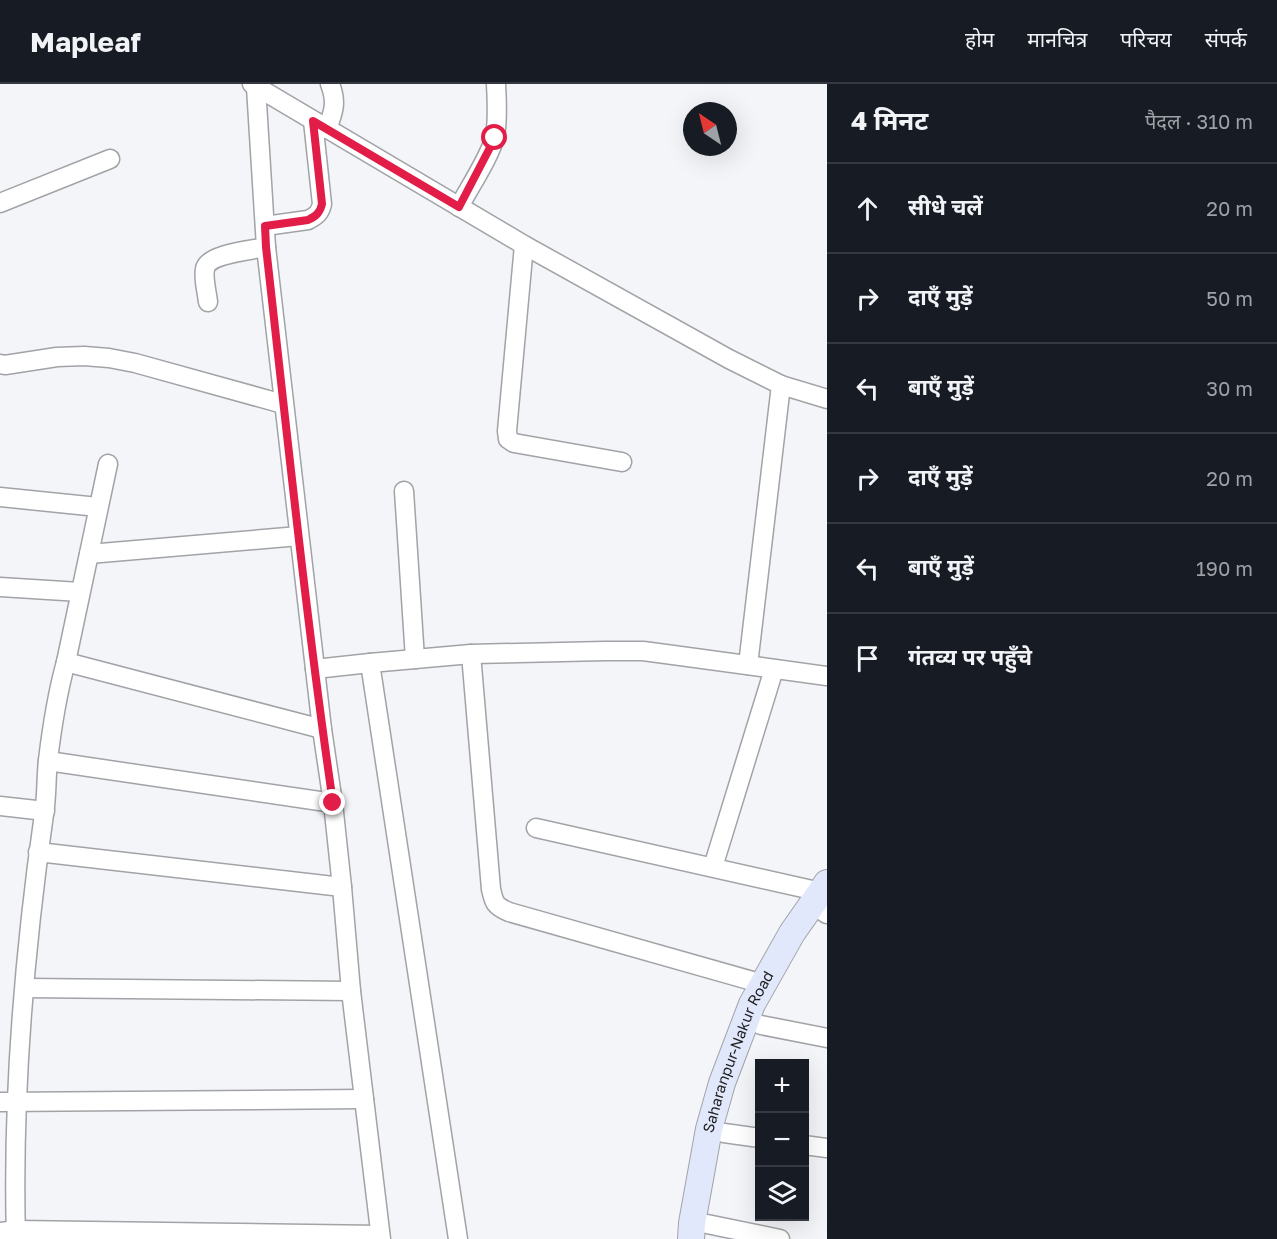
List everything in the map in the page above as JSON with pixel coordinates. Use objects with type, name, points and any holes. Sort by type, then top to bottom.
[{"type":"main road","name":"Saharanpur-Nakur Road","points":[[702,1234],[692,1223],[709,1129],[722,1083],[752,1004],[792,933],[825,902]]},
{"type":"main road","name":"Saharanpur-Nakur Road","points":[[702,1234],[724,1133],[737,1089],[766,1011],[825,902]]},
{"type":"street","points":[[265,226],[308,220],[320,212],[322,204],[320,125],[333,112],[335,102],[330,84]]},
{"type":"street","points":[[459,207],[495,138],[496,84]]},
{"type":"street","points":[[254,86],[524,245],[729,359],[781,385],[827,399]]},
{"type":"street","points":[[108,464],[66,662],[58,689],[48,761],[45,811],[38,852],[25,988],[8,1102],[11,1234],[380,1237],[351,991],[333,803],[322,729],[266,247],[254,86]]},
{"type":"street","points":[[0,203],[110,159]]},
{"type":"street","points":[[524,245],[508,439],[514,443],[622,462]]},
{"type":"street","points":[[208,302],[204,271],[206,263],[221,256],[266,247]]},
{"type":"street","points":[[0,364],[57,357],[109,358],[284,404]]},
{"type":"street","points":[[748,665],[781,385]]},
{"type":"street","points":[[404,491],[415,658]]},
{"type":"street","points":[[0,497],[98,507]]},
{"type":"street","points":[[89,554],[299,536]]},
{"type":"street","points":[[0,587],[80,592]]},
{"type":"street","points":[[315,669],[471,654],[643,651],[827,676]]},
{"type":"street","points":[[471,654],[494,902],[509,912],[763,984]]},
{"type":"street","points":[[66,662],[322,729]]},
{"type":"street","points":[[370,663],[458,1239]]},
{"type":"street","points":[[713,867],[774,669]]},
{"type":"street","points":[[48,761],[333,803]]},
{"type":"street","points":[[0,806],[45,811]]},
{"type":"street","points":[[536,828],[713,867],[825,902]]},
{"type":"street","points":[[38,852],[342,887]]},
{"type":"street","points":[[25,988],[351,991]]},
{"type":"street","points":[[761,1025],[827,1038]]},
{"type":"street","points":[[8,1102],[364,1099]]},
{"type":"street","points":[[724,1133],[755,1137]]},
{"type":"street","points":[[809,1146],[827,1148]]},
{"type":"street","points":[[702,1234],[780,1239]]},
{"type":"route","points":[[333,803],[322,729],[265,226],[308,220],[320,212],[322,204],[313,121],[459,207],[495,138]]}]
